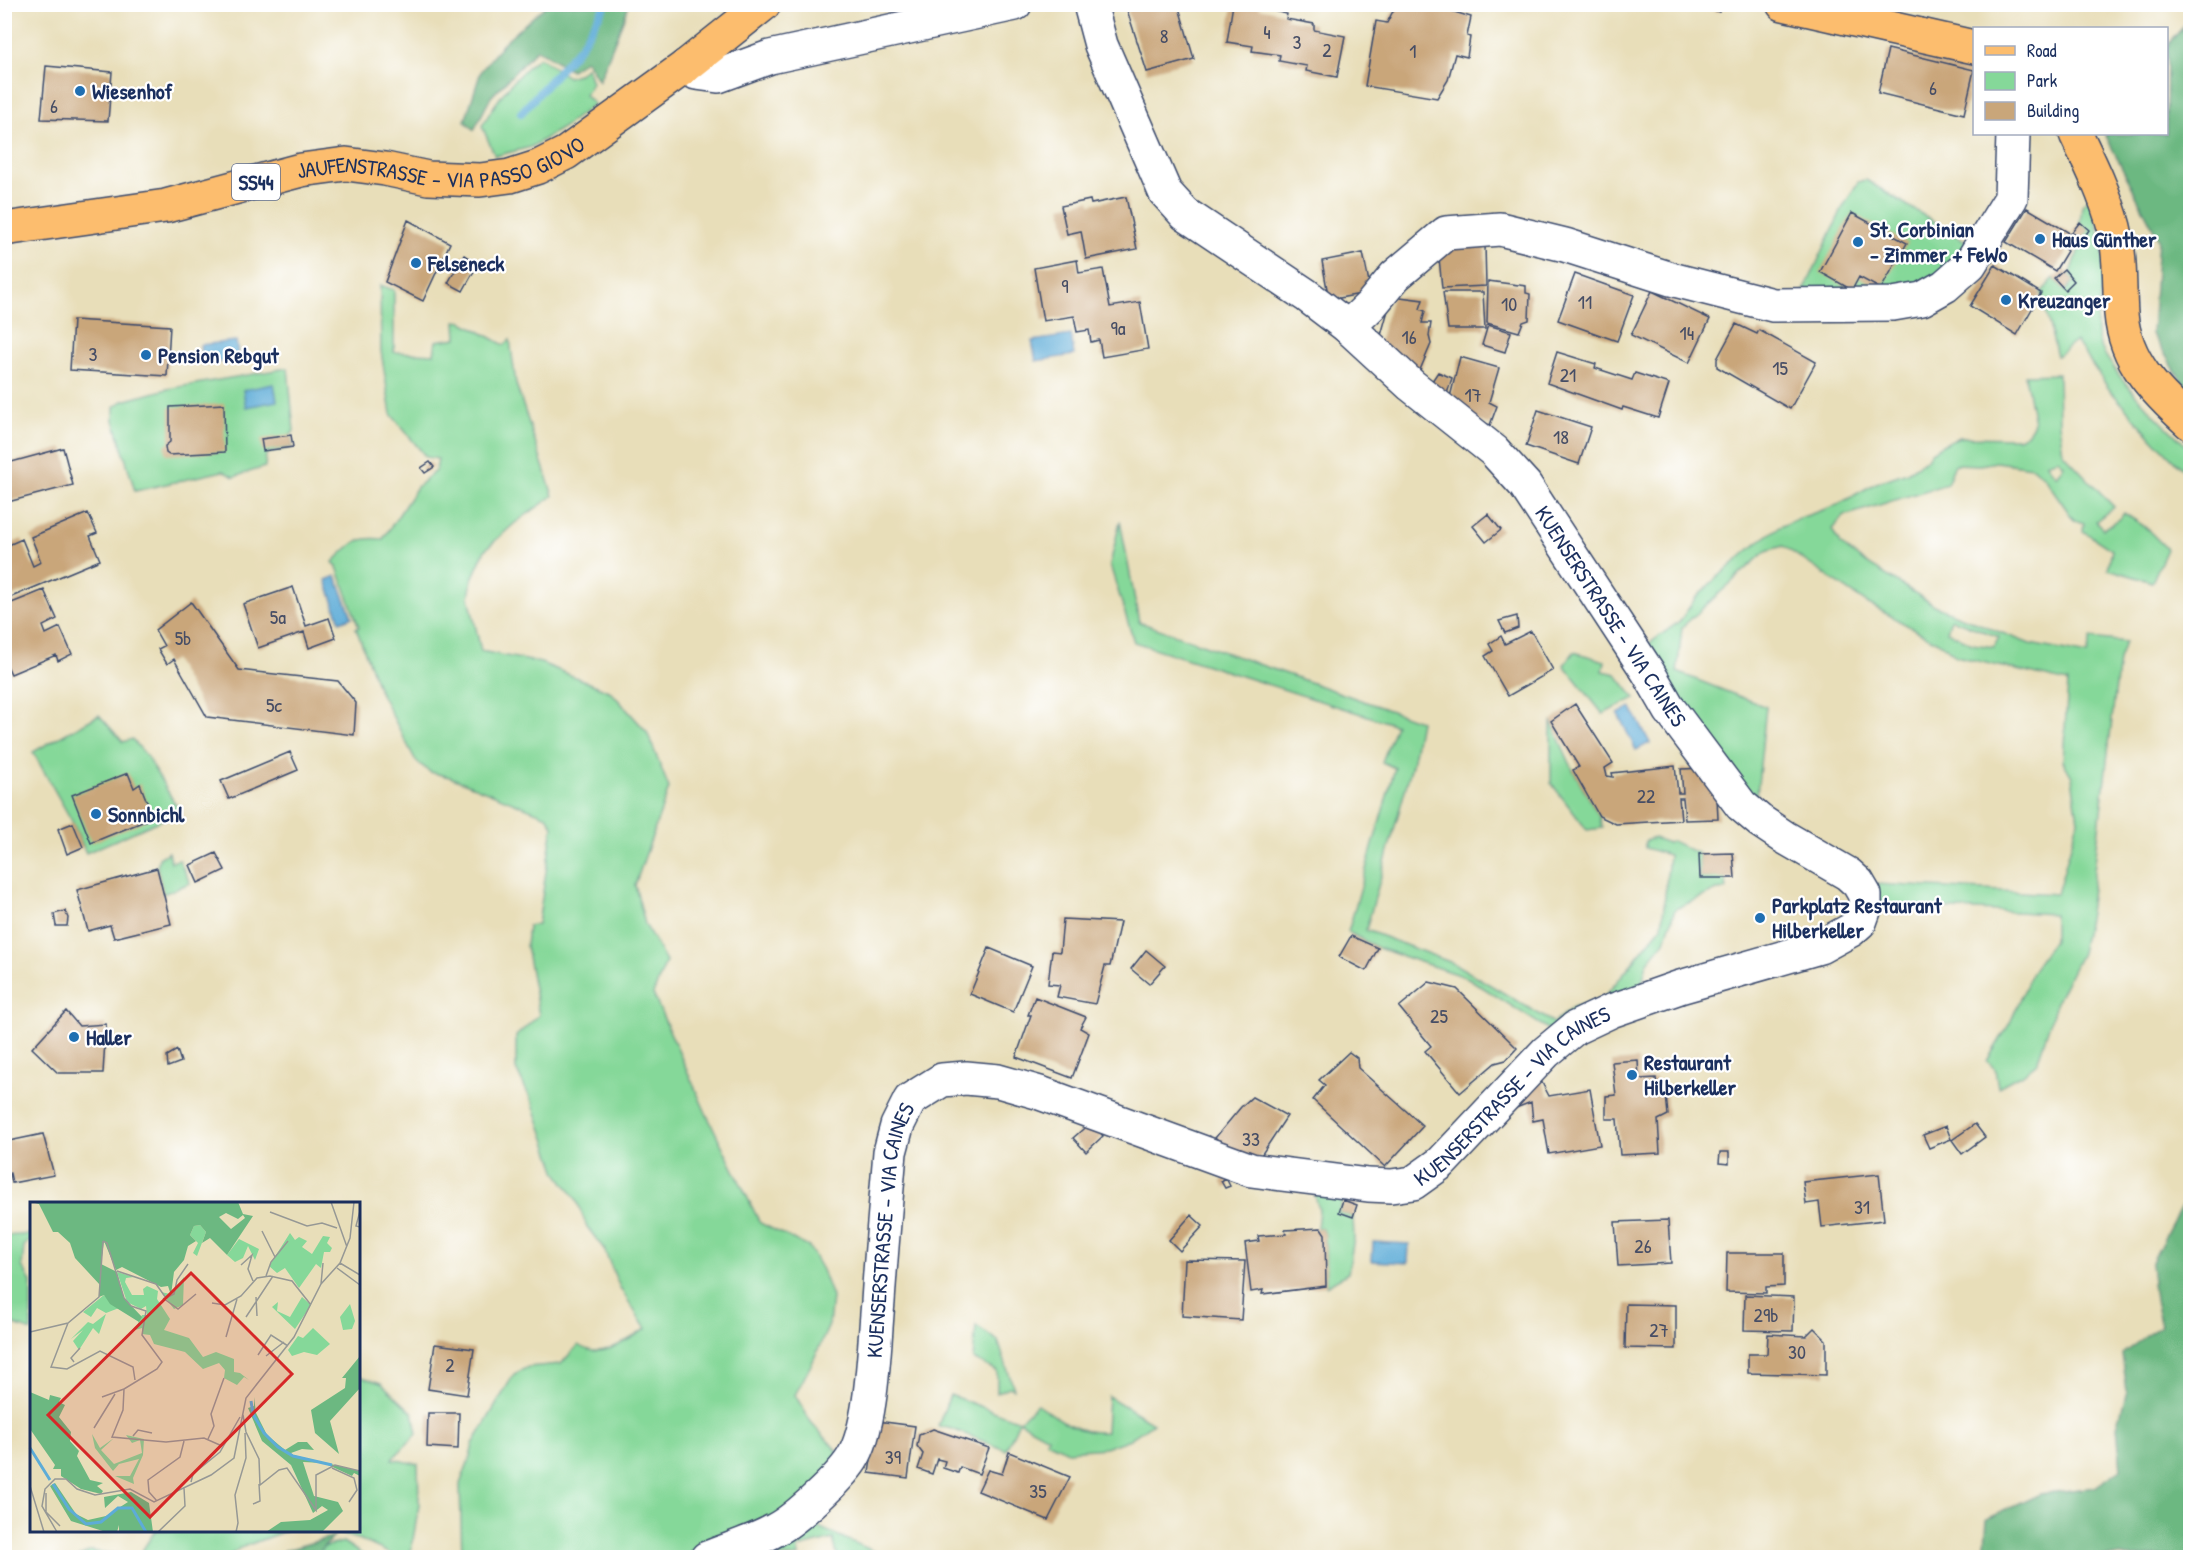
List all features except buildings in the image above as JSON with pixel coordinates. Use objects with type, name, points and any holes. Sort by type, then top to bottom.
[{"type":"main road","name":"JAUFENSTRASSE - VIA PASSO GIOVO","points":[[4,229],[166,206],[301,170],[345,164],[428,178],[480,180],[510,176],[538,167],[566,153],[686,66],[764,4]]},
{"type":"main road","points":[[1783,4],[1973,47]]},
{"type":"main road","points":[[2076,135],[2114,226],[2118,250],[2121,314],[2130,352],[2138,367],[2174,409],[2190,423]]},
{"type":"street","points":[[686,66],[696,73],[718,76],[770,57],[1016,4]]},
{"type":"street","name":"KUENSERSTRASSE - VIA CAINES","points":[[707,1557],[776,1530],[797,1515],[834,1481],[854,1457],[867,1414],[890,1152],[897,1126],[910,1100],[942,1080],[966,1078],[998,1081],[1094,1111],[1251,1170],[1368,1185],[1413,1182],[1441,1163],[1546,1052],[1575,1028],[1611,1011],[1680,987],[1820,947],[1842,937],[1860,922],[1865,908],[1865,895],[1858,883],[1833,864],[1760,821],[1742,805],[1670,710],[1648,672],[1525,485],[1494,451],[1411,385],[1348,327],[1306,295],[1185,214],[1165,192],[1101,45],[1090,4]]},
{"type":"street","points":[[1348,327],[1371,305],[1395,276],[1446,233],[1500,229],[1565,245],[1671,279],[1773,305],[1893,304],[1922,299],[1944,286],[1970,264],[2011,198],[2013,135]]},
{"type":"green space","points":[[547,5],[629,5],[599,81],[586,60],[571,70],[537,49],[491,97],[474,130],[465,121],[481,71],[505,41]]},
{"type":"green space","points":[[2190,19],[2190,394],[2152,334],[2158,238],[2106,135],[2168,135],[2168,47]]},
{"type":"green space","points":[[539,57],[568,77],[581,73],[587,67],[592,83],[585,95],[594,104],[564,127],[531,147],[495,156],[482,126],[507,88]]},
{"type":"green space","points":[[1866,180],[1980,250],[1945,286],[1798,304],[1843,207],[1858,182]]},
{"type":"green space","points":[[2089,199],[2103,250],[2105,270],[2097,326],[2101,346],[2121,378],[2190,449],[2190,477],[2109,389],[2076,341],[2057,356],[2041,293],[2054,278],[2066,291],[2074,281],[2070,276],[2082,240],[2089,231],[2080,222],[2082,205]]},
{"type":"green space","points":[[380,285],[394,290],[394,352],[434,354],[436,341],[457,338],[456,321],[463,322],[504,345],[510,340],[516,384],[553,496],[515,523],[485,550],[472,579],[469,597],[481,651],[541,663],[611,692],[647,732],[669,788],[635,885],[645,924],[666,962],[653,994],[706,1113],[760,1223],[809,1247],[822,1270],[832,1297],[829,1325],[795,1395],[811,1422],[849,1464],[802,1520],[876,1552],[838,1557],[833,1539],[798,1548],[799,1557],[462,1557],[460,1484],[473,1444],[514,1374],[528,1367],[561,1364],[578,1345],[596,1351],[613,1348],[646,1329],[620,1288],[604,1249],[587,1227],[576,1199],[557,1173],[533,1104],[516,1069],[516,1036],[539,1015],[526,946],[528,926],[538,924],[553,826],[547,816],[450,777],[430,772],[416,761],[379,690],[356,628],[359,627],[337,567],[333,562],[360,540],[383,539],[417,487],[436,470],[438,459],[426,457],[391,414],[381,351]]},
{"type":"green space","points":[[288,368],[294,431],[291,435],[293,447],[266,454],[265,467],[234,477],[223,471],[135,491],[114,420],[114,407],[123,401],[167,389]]},
{"type":"green space","points":[[2058,374],[2059,423],[2063,453],[2114,507],[2096,521],[2103,529],[2120,519],[2124,513],[2144,526],[2167,549],[2152,582],[2108,569],[2112,550],[2083,531],[2084,523],[2074,520],[2044,477],[2032,467],[1996,462],[1980,465],[1955,464],[1947,484],[1844,516],[1832,529],[1840,544],[1863,561],[1939,608],[2030,644],[2087,655],[2091,638],[2125,642],[2119,660],[2089,913],[2081,953],[2057,1001],[2037,1063],[1998,1087],[1995,1069],[1987,1061],[2010,1023],[2033,970],[2054,940],[2054,914],[1895,906],[1865,895],[1858,883],[2057,894],[2078,821],[2072,777],[2063,761],[2068,682],[1956,656],[1945,646],[1867,603],[1783,546],[1766,551],[1682,627],[1677,672],[1766,707],[1757,794],[1750,812],[1643,648],[1680,621],[1695,599],[1711,583],[1778,528],[1837,505],[1876,483],[1907,472],[1926,460],[1931,452],[1949,441],[1960,437],[2019,438],[2028,433],[2034,423],[2025,375]],"holes":[[[2058,459],[2064,465],[2056,476],[2046,463]],[[1951,619],[1999,637],[1994,647],[1972,644],[1947,631]]]},
{"type":"green space","points":[[1120,521],[1139,622],[1420,721],[1412,765],[1366,930],[1455,964],[1554,1023],[1573,1007],[1602,1000],[1662,926],[1669,855],[1645,848],[1645,841],[1654,838],[1668,843],[1672,841],[1699,854],[1700,878],[1725,877],[1727,889],[1717,890],[1675,909],[1665,941],[1647,963],[1637,1003],[1552,1032],[1468,978],[1378,948],[1348,932],[1395,768],[1382,762],[1396,725],[1134,642],[1110,565]]},
{"type":"green space","points":[[1574,652],[1605,661],[1603,671],[1616,674],[1635,698],[1603,714],[1564,665]]},
{"type":"green space","points":[[99,715],[123,742],[132,739],[146,755],[180,812],[86,853],[73,823],[33,752]]},
{"type":"green space","points":[[1551,721],[1573,770],[1599,816],[1602,828],[1587,830],[1551,783]]},
{"type":"green space","points":[[169,852],[171,862],[179,860],[190,883],[163,894],[157,868],[159,858]]},
{"type":"green space","points":[[1313,1187],[1342,1191],[1343,1200],[1339,1212],[1353,1217],[1354,1238],[1348,1273],[1326,1286],[1325,1234],[1321,1228],[1317,1228],[1319,1210]]},
{"type":"green space","points":[[2181,1206],[2190,1208],[2190,1557],[1984,1557],[1987,1519],[2040,1494],[2095,1487],[2121,1469],[2117,1427],[2127,1391],[2122,1354],[2161,1325],[2155,1300],[2151,1264]]},
{"type":"green space","points":[[30,1234],[30,1240],[24,1246],[22,1266],[30,1280],[30,1331],[4,1321],[5,1236]]},
{"type":"green space","points":[[976,1326],[998,1341],[1014,1389],[1009,1387],[997,1393],[997,1371],[973,1359]]},
{"type":"green space","points":[[360,1376],[381,1383],[413,1413],[417,1434],[392,1459],[418,1464],[419,1505],[410,1557],[391,1557],[391,1554],[361,1540],[334,1532],[360,1532]]},
{"type":"green space","points":[[950,1395],[1019,1421],[1006,1450],[952,1429],[938,1426]]},
{"type":"green space","points":[[1108,1396],[1153,1423],[1130,1439],[1105,1448],[1068,1451],[1046,1441],[1048,1437],[1019,1421],[1037,1404],[1077,1428],[1106,1432]]},
{"type":"green space","points":[[154,1532],[282,1532],[240,1548],[228,1557],[138,1557]]},
{"type":"green space","points":[[335,1536],[323,1547],[318,1557],[277,1557],[283,1551]]},
{"type":"green space","points":[[343,1542],[366,1557],[318,1558],[323,1547]]},
{"type":"green space","points":[[91,1551],[138,1557],[78,1557]]},
{"type":"water","points":[[1071,335],[1074,355],[1036,361],[1032,341]]},
{"type":"water","points":[[236,341],[239,360],[202,364],[200,345]]},
{"type":"water","points":[[274,384],[277,401],[246,407],[243,390]]},
{"type":"water","points":[[336,576],[352,617],[340,622],[326,580]]},
{"type":"water","points":[[1631,707],[1650,743],[1636,750],[1618,714]]},
{"type":"water","points":[[1373,1242],[1409,1244],[1408,1263],[1372,1261]]},
{"type":"waterway","points":[[521,113],[580,47],[606,4]]},
{"type":"place","name":"Wiesenhof","points":[[80,91]]},
{"type":"place","name":"Haus Günther","points":[[2040,239]]},
{"type":"place","name":"St. Corbinian - Zimmer + FeWo","points":[[1858,242]]},
{"type":"place","name":"Felseneck","points":[[416,263]]},
{"type":"place","name":"Kreuzanger","points":[[2006,300]]},
{"type":"place","name":"Pension Rebgut","points":[[146,355]]},
{"type":"place","name":"Sonnbichl","points":[[96,814]]},
{"type":"place","name":"Parkplatz Restaurant Hilberkeller","points":[[1760,918]]},
{"type":"place","name":"Haller","points":[[74,1037]]},
{"type":"place","name":"Restaurant Hilberkeller","points":[[1632,1075]]}]
